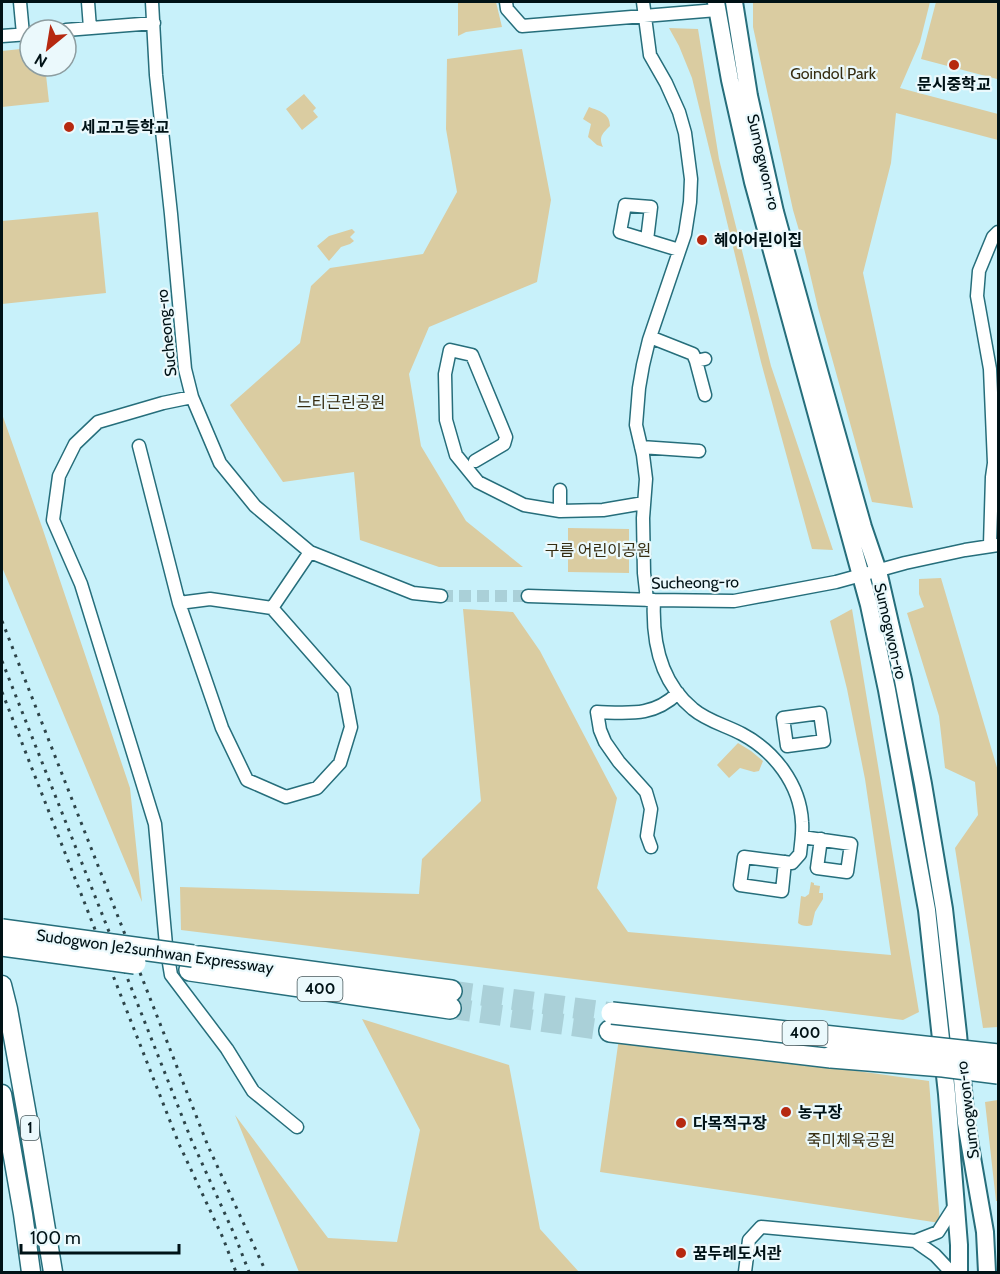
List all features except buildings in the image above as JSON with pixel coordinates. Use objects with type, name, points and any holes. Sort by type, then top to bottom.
[{"type":"highway","name":"Sudogwon Je2sunhwan Expressway","points":[[2,930],[192,963],[450,1000]]},
{"type":"highway","name":"Sudogwon Je2sunhwan Expressway","points":[[2,945],[192,963]]},
{"type":"highway","name":"400","points":[[999,1055],[611,1022],[831,1057],[999,1073]]},
{"type":"main road","name":"1","points":[[2,985],[25,1104],[53,1272]]},
{"type":"main road","name":"1","points":[[2,1094],[31,1272]]},
{"type":"street","points":[[20,2],[23,18]]},
{"type":"street","points":[[88,2],[90,28]]},
{"type":"street","name":"Sucheong-ro","points":[[152,2],[156,75],[185,369],[192,397],[219,463],[255,506],[310,552],[413,593],[441,596]]},
{"type":"street","points":[[506,2],[507,9],[522,26],[644,16],[717,6]]},
{"type":"street","points":[[643,2],[650,55],[666,83],[685,133],[691,179],[685,234],[650,337],[643,365],[636,425],[646,479],[644,573],[657,651],[661,666],[674,688],[692,708],[707,719],[751,739],[766,750],[780,765],[795,791],[802,821],[800,854],[792,863],[785,862]]},
{"type":"street","name":"Sumogwon-ro","points":[[734,2],[749,96],[775,212],[863,527],[878,571],[903,680],[944,909],[966,1123],[985,1232],[987,1272]]},
{"type":"street","name":"Sumogwon-ro","points":[[717,6],[730,80],[753,182],[869,605],[887,690],[927,910],[947,1094],[959,1245],[959,1272]]},
{"type":"street","points":[[78,29],[154,23]]},
{"type":"street","points":[[2,36],[18,35]]},
{"type":"street","points":[[994,545],[992,477],[996,463],[990,369],[977,296],[979,271],[993,237],[999,232]]},
{"type":"street","points":[[647,240],[679,250]]},
{"type":"street","points":[[650,337],[693,354],[700,360],[705,395]]},
{"type":"street","points":[[475,461],[504,444],[506,438],[472,355],[450,350],[445,374],[446,420],[456,454],[478,482],[524,505],[560,511],[603,510],[644,503]]},
{"type":"street","points":[[192,397],[98,422],[75,444],[59,476],[53,520],[81,584],[154,824],[171,975],[227,1049],[253,1091],[297,1127]]},
{"type":"street","points":[[139,446],[179,603],[222,728],[247,780],[286,797],[317,788],[340,763],[351,727],[344,690],[272,608],[210,599],[179,603]]},
{"type":"street","points":[[641,447],[699,451]]},
{"type":"street","points":[[560,490],[560,511]]},
{"type":"street","name":"Sucheong-ro","points":[[528,596],[734,601],[836,582],[905,563],[994,545]]},
{"type":"street","points":[[272,608],[310,552]]},
{"type":"street","points":[[651,847],[647,836],[651,810],[649,798],[643,787],[619,762],[605,742],[597,712],[648,711],[665,704],[678,693]]},
{"type":"street","points":[[772,757],[787,746]]},
{"type":"street","points":[[802,837],[821,839]]},
{"type":"street","points":[[745,1272],[749,1240],[760,1227],[915,1241],[938,1232],[956,1204]]},
{"type":"street","points":[[915,1241],[951,1272]]},
{"type":"green space","points":[[458,2],[496,2],[502,27],[466,32],[458,36]]},
{"type":"green space","name":"Goindol Park","points":[[753,2],[930,2],[920,42],[900,88],[998,114],[998,140],[896,113],[891,163],[863,273],[913,508],[872,502],[793,210],[753,27]]},
{"type":"green space","points":[[936,2],[998,2],[997,79],[921,59]]},
{"type":"green space","points":[[669,28],[698,29],[719,159],[771,366],[833,550],[812,549],[761,362],[692,78]]},
{"type":"green space","points":[[18,49],[18,78],[46,78],[49,102],[2,107],[2,51]]},
{"type":"green space","name":"느티근린공원","points":[[522,49],[551,200],[537,282],[429,327],[409,374],[421,446],[466,521],[523,567],[439,567],[360,540],[354,472],[283,482],[230,405],[300,343],[311,286],[330,268],[423,254],[457,192],[446,129],[447,59]]},
{"type":"green space","points":[[304,94],[316,108],[313,111],[318,117],[302,130],[286,109]]},
{"type":"green space","points":[[589,107],[603,113],[610,122],[610,126],[601,138],[603,147],[588,137],[591,124],[583,119]]},
{"type":"green space","points":[[98,212],[106,293],[2,304],[2,221]]},
{"type":"green space","points":[[352,229],[355,232],[350,237],[354,241],[341,247],[329,261],[317,246],[329,236]]},
{"type":"green space","points":[[2,414],[130,788],[142,902],[2,567]]},
{"type":"green space","name":"구름 어린이공원","points":[[568,528],[629,529],[629,573],[568,572]]},
{"type":"green space","points":[[941,578],[998,771],[998,1027],[983,1028],[955,848],[978,815],[975,782],[945,768],[939,716],[907,613],[924,607],[919,594],[919,579]]},
{"type":"green space","points":[[463,609],[513,612],[540,651],[617,798],[597,888],[628,932],[891,955],[865,779],[847,689],[830,621],[852,609],[919,1012],[903,1020],[181,930],[180,887],[419,894],[422,859],[481,801]]},
{"type":"green space","points":[[738,743],[763,761],[759,771],[740,768],[729,778],[717,765]]},
{"type":"green space","points":[[811,882],[820,886],[819,893],[823,893],[823,899],[815,912],[812,925],[805,926],[798,923],[801,896],[805,897],[809,894]]},
{"type":"green space","points":[[362,1019],[509,1065],[540,1229],[579,1272],[299,1272],[235,1115],[328,1238],[397,1242],[420,1130]]},
{"type":"green space","name":"죽미체육공원","points":[[619,1038],[929,1081],[940,1223],[600,1172]]},
{"type":"green space","points":[[998,1100],[998,1201],[996,1201],[985,1102]]},
{"type":"tunnel","points":[[441,596],[528,596]]},
{"type":"tunnel","points":[[451,991],[612,1013]]},
{"type":"tunnel","points":[[450,1008],[610,1031]]},
{"type":"railway","points":[[2,621],[208,1146],[266,1272]]},
{"type":"railway","points":[[2,661],[191,1139],[249,1272]]},
{"type":"railway","points":[[2,692],[179,1144],[223,1238],[236,1272]]},
{"type":"place","name":"문시중학교","points":[[954,65]]},
{"type":"place","name":"세교고등학교","points":[[69,127]]},
{"type":"place","name":"혜아어린이집","points":[[702,240]]},
{"type":"place","name":"농구장","points":[[786,1112]]},
{"type":"place","name":"다목적구장","points":[[681,1123]]},
{"type":"place","name":"꿈두레도서관","points":[[681,1253]]}]
